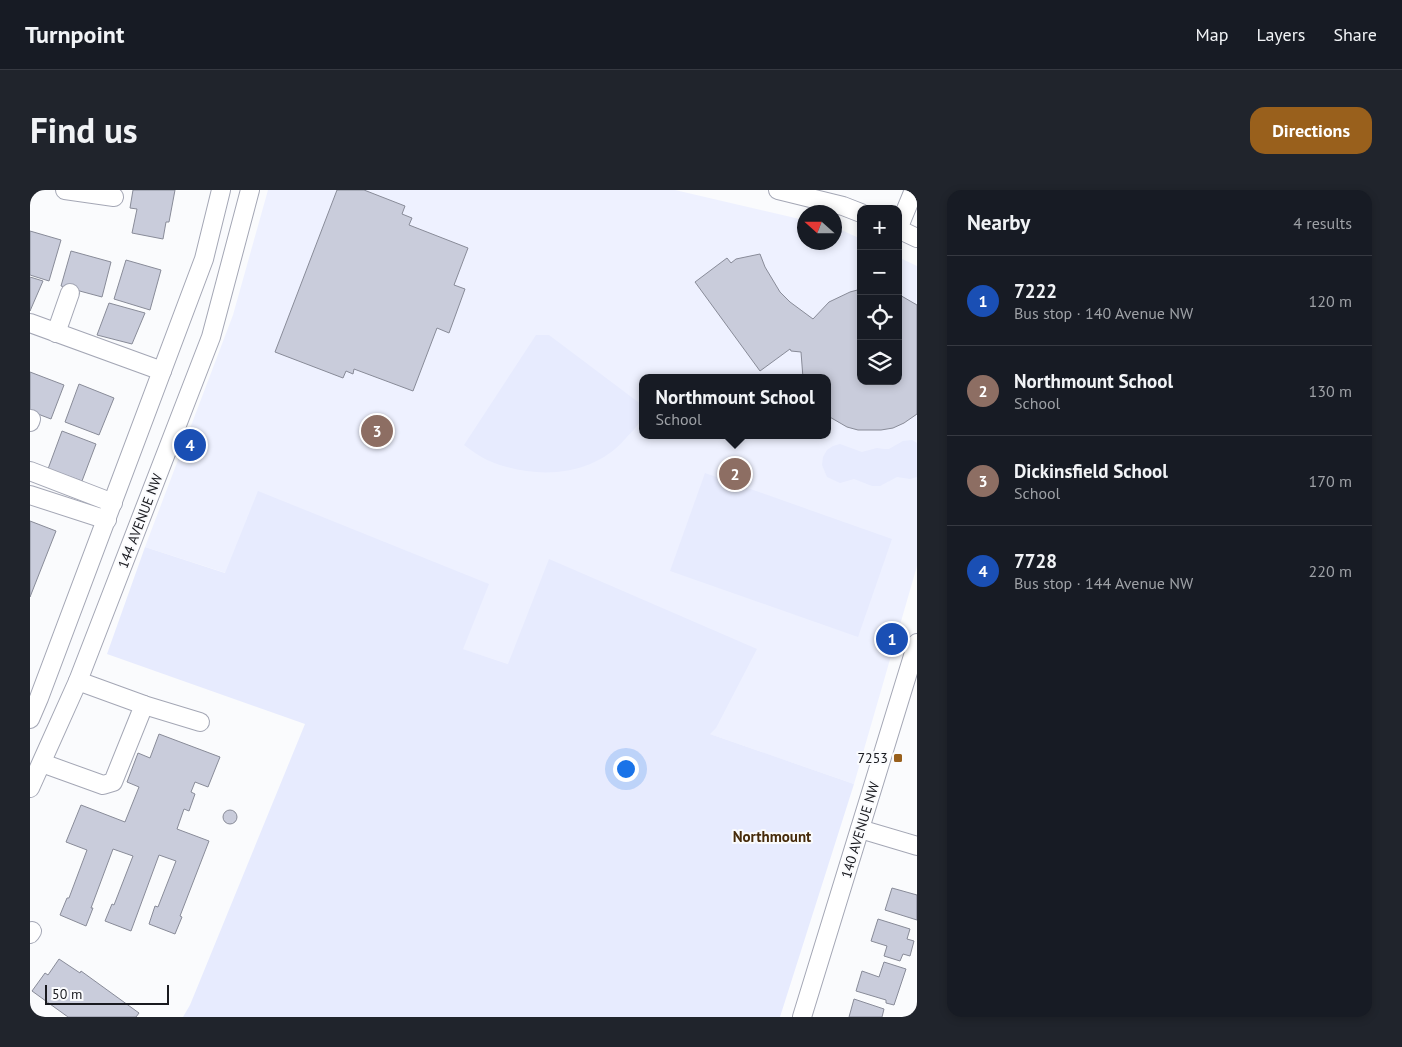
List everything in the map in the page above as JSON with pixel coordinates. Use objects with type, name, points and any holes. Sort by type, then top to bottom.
[{"type":"street","points":[[65,190],[114,197]]},
{"type":"street","points":[[30,719],[107,520],[204,259],[221,190]]},
{"type":"street","name":"144 AVENUE NW","points":[[30,788],[78,681],[211,337],[250,190]]},
{"type":"street","points":[[778,190],[843,206],[857,211]]},
{"type":"street","points":[[902,219],[914,190]]},
{"type":"street","points":[[902,231],[917,238]]},
{"type":"street","points":[[56,332],[70,293]]},
{"type":"street","points":[[30,323],[162,371]]},
{"type":"street","points":[[30,471],[113,503]]},
{"type":"street","points":[[30,494],[107,520]]},
{"type":"street","name":"140 AVENUE NW","points":[[802,1017],[917,643]]},
{"type":"street","points":[[78,681],[144,705],[200,722]]},
{"type":"street","points":[[42,763],[103,785],[113,782],[144,705]]},
{"type":"street","points":[[860,829],[917,846]]},
{"type":"shaded area","points":[[268,190],[675,190],[797,218],[797,250],[842,250],[842,230],[857,237],[857,385],[902,385],[902,259],[917,266],[917,566],[854,784],[496,660],[145,547],[233,315]]},
{"type":"shaded area","points":[[536,335],[549,335],[639,403],[639,422],[626,438],[612,451],[596,461],[579,468],[561,472],[523,471],[487,460],[464,445]]},
{"type":"shaded area","points":[[912,440],[917,443],[917,477],[910,479],[897,477],[880,486],[872,486],[854,479],[840,483],[827,477],[822,465],[823,457],[827,450],[840,444],[862,452],[877,448],[889,449],[903,441]]},
{"type":"shaded area","points":[[705,473],[892,539],[858,637],[670,571]]},
{"type":"shaded area","points":[[258,491],[489,584],[463,649],[508,664],[549,559],[757,649],[716,728],[710,734],[854,784],[780,1017],[183,1017],[190,1005],[305,724],[107,654],[145,547],[225,573]]},
{"type":"building","points":[[133,190],[175,190],[169,222],[166,222],[163,239],[132,233],[137,209],[130,208]]},
{"type":"building","points":[[337,190],[364,190],[405,206],[402,214],[412,218],[409,225],[468,248],[454,285],[465,289],[449,333],[437,328],[413,391],[354,369],[353,374],[346,371],[343,378],[275,352]]},
{"type":"building","points":[[30,231],[61,240],[49,281],[30,275]]},
{"type":"building","points":[[71,251],[111,262],[102,297],[61,286]]},
{"type":"building","points":[[760,254],[765,267],[780,292],[813,319],[829,302],[857,290],[857,385],[902,385],[902,296],[917,305],[917,414],[893,428],[858,430],[847,427],[831,418],[831,374],[803,374],[801,352],[791,351],[790,349],[760,371],[695,282],[727,258],[731,263],[736,259]]},
{"type":"building","points":[[126,260],[161,270],[150,310],[114,299]]},
{"type":"building","points":[[30,277],[43,281],[30,311]]},
{"type":"building","points":[[109,303],[145,313],[132,344],[97,335]]},
{"type":"building","points":[[30,372],[64,385],[51,419],[30,411]]},
{"type":"building","points":[[79,384],[114,398],[99,435],[65,422]]},
{"type":"building","points":[[62,431],[96,444],[82,481],[48,469]]},
{"type":"building","points":[[30,521],[56,531],[30,597]]},
{"type":"building","points":[[159,734],[220,757],[208,787],[195,782],[191,792],[195,794],[189,811],[184,809],[177,829],[209,841],[175,934],[149,924],[155,906],[158,907],[176,861],[159,855],[131,931],[105,921],[112,904],[114,905],[133,856],[113,849],[86,926],[60,915],[67,898],[69,898],[87,850],[66,842],[81,805],[125,822],[139,787],[127,782],[138,753],[150,758]]},
{"type":"building","points":[[227,810],[233,810],[237,817],[233,824],[227,824],[223,820],[223,814]]},
{"type":"building","points":[[892,888],[917,895],[917,920],[885,910]]},
{"type":"building","points":[[878,919],[910,929],[907,939],[914,941],[910,956],[903,954],[900,961],[884,956],[887,946],[871,941]]},
{"type":"building","points":[[59,959],[80,973],[81,971],[139,1013],[136,1017],[68,1017],[32,991],[45,973],[48,975]]},
{"type":"building","points":[[884,962],[906,969],[894,1005],[886,1003],[886,1000],[856,991],[862,971],[879,977]]},
{"type":"building","points":[[854,999],[884,1009],[882,1017],[849,1017]]},
{"type":"place","name":"Dickinsfield School","points":[[377,431]]},
{"type":"place","name":"7728","points":[[190,445]]},
{"type":"place","name":"Northmount School","points":[[735,474]]},
{"type":"place","name":"7222","points":[[892,639]]},
{"type":"place","name":"7253","points":[[898,758]]},
{"type":"district","name":"Northmount","points":[[772,836]]}]
